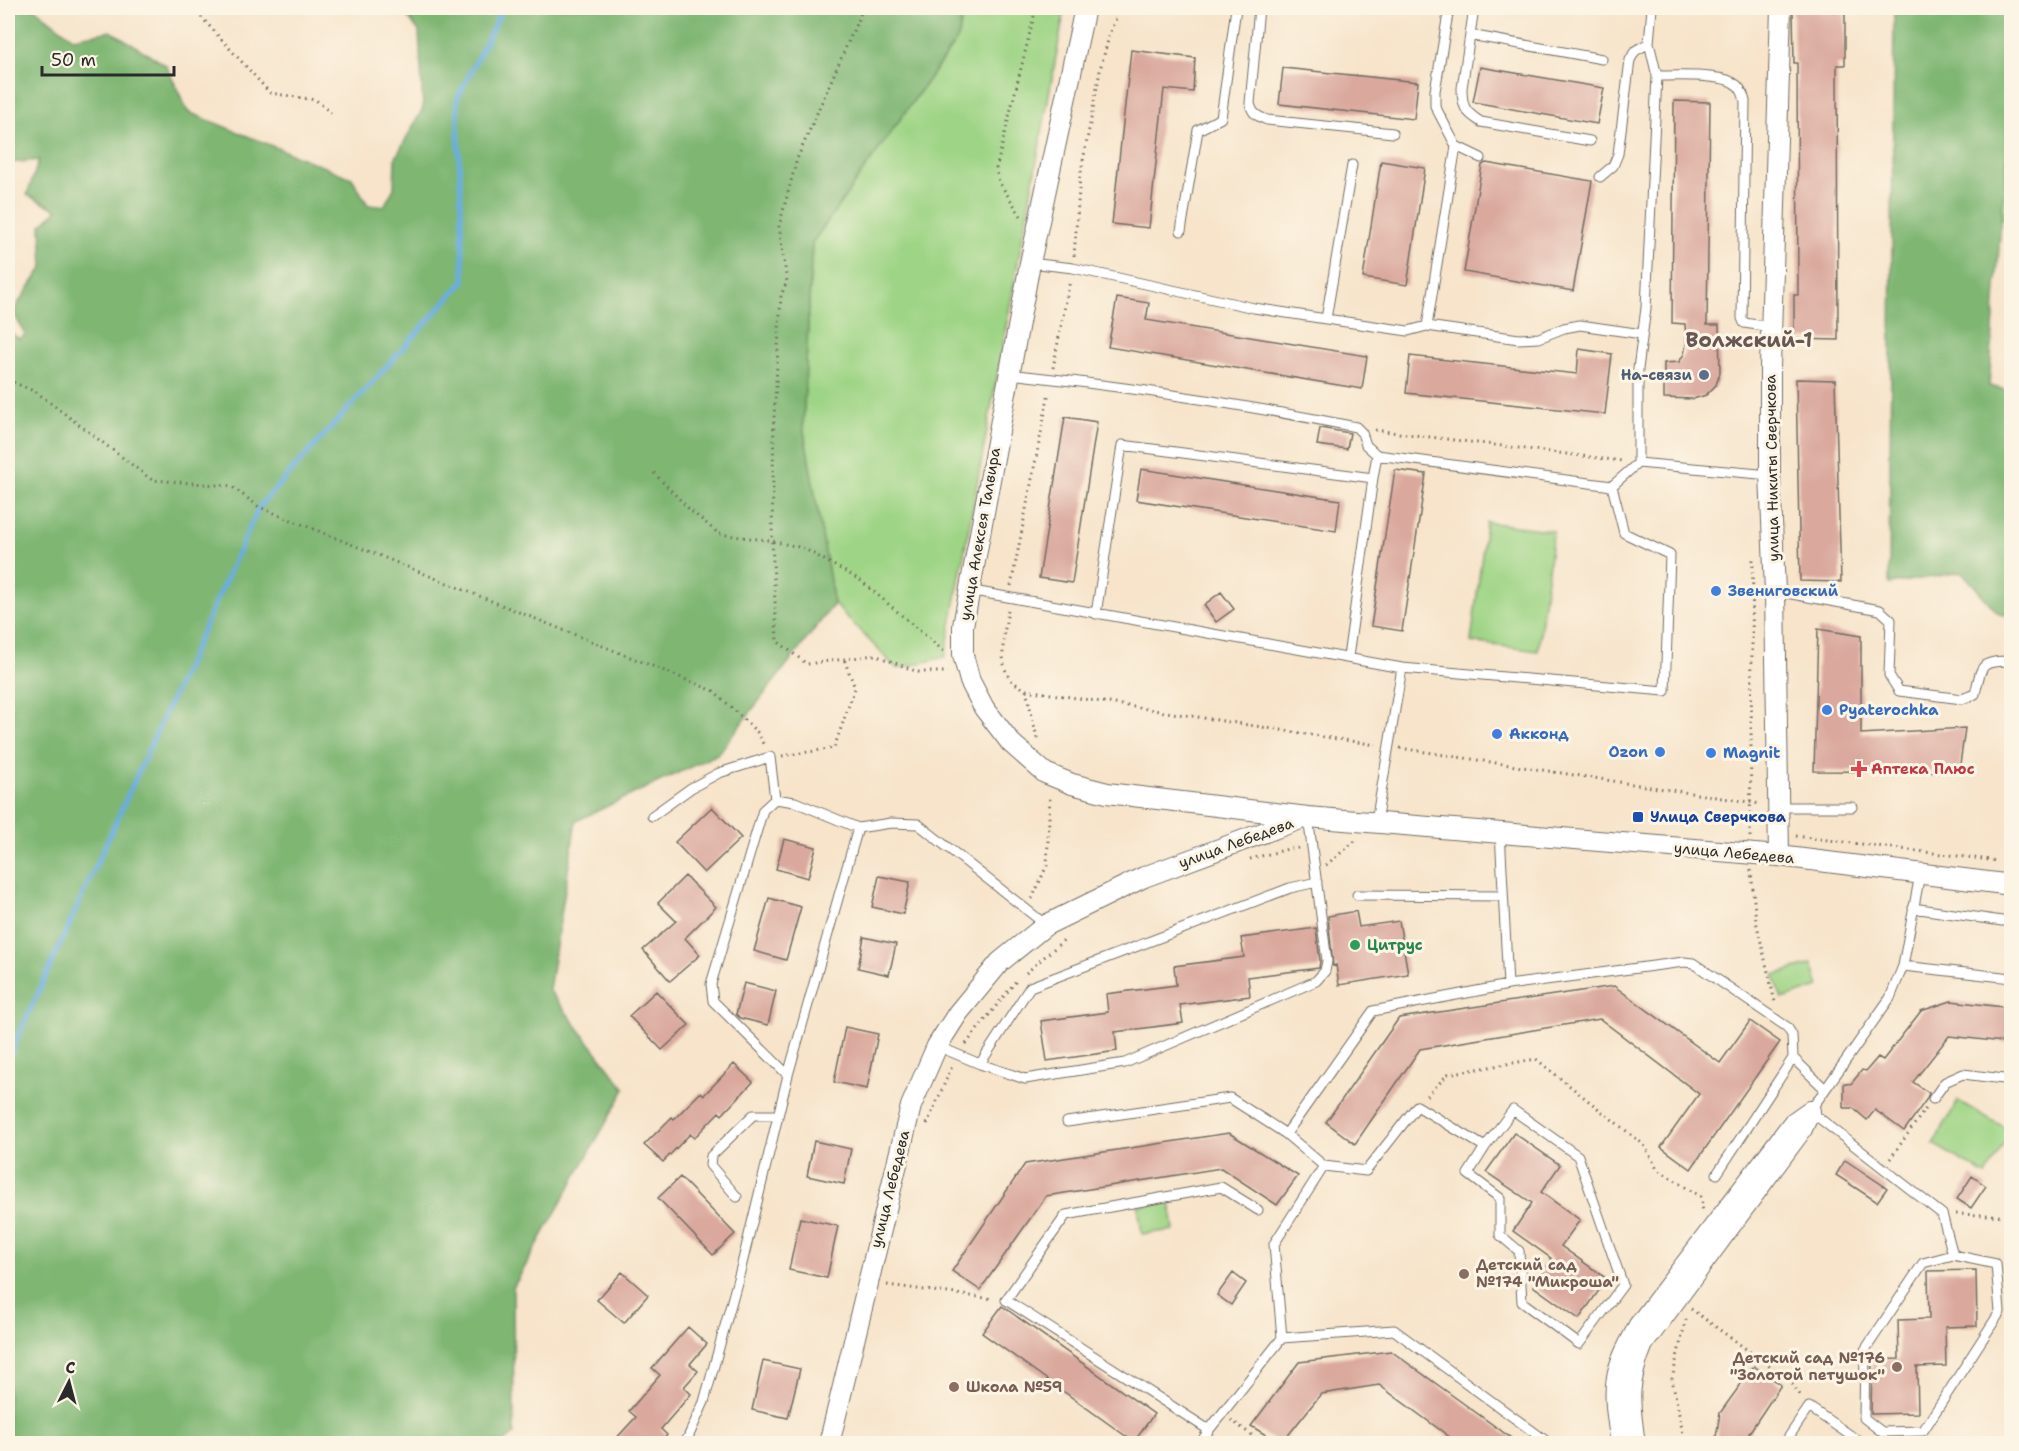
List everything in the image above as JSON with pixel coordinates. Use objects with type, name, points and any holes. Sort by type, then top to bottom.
[{"type":"street","name":"улица Алексея Талвира","points":[[1085,8],[1030,263],[968,590],[963,626],[963,655],[970,681],[984,708],[1011,743],[1046,773],[1072,784],[1107,793],[1308,817]]},
{"type":"street","name":"улица Никиты Сверчкова","points":[[1779,856],[1775,591],[1770,475],[1771,327],[1781,8]]},
{"type":"street","name":"улица Лебедева","points":[[829,1443],[911,1106],[938,1046],[958,1013],[1000,962],[1046,925],[1143,877],[1308,817],[1779,856],[2009,885]]},
{"type":"street","points":[[1621,1443],[1616,1403],[1617,1377],[1625,1352],[1639,1325],[1793,1123],[1810,1111]]},
{"type":"street","points":[[1635,1443],[1629,1400],[1633,1370],[1643,1344],[1802,1129],[1810,1111]]},
{"type":"lane","points":[[1180,231],[1198,130],[1221,118],[1236,8]]},
{"type":"lane","points":[[1259,8],[1250,102],[1252,111],[1257,117],[1267,120],[1393,133]]},
{"type":"lane","points":[[1427,326],[1456,146],[1435,106],[1435,91],[1449,8]]},
{"type":"lane","points":[[1474,8],[1461,88],[1461,100],[1468,114],[1481,122],[1590,141]]},
{"type":"lane","points":[[1638,463],[1638,369],[1646,308],[1657,76],[1649,43],[1652,8]]},
{"type":"lane","points":[[1470,35],[1602,59]]},
{"type":"lane","points":[[1600,177],[1613,166],[1618,154],[1630,60],[1635,51],[1649,43]]},
{"type":"lane","points":[[1657,76],[1723,79],[1734,83],[1742,90],[1745,101],[1742,318],[1744,323],[1749,325],[1771,327]]},
{"type":"lane","points":[[1456,146],[1482,158]]},
{"type":"lane","points":[[1326,319],[1352,165]]},
{"type":"lane","points":[[1030,263],[1073,268],[1254,308],[1408,331],[1427,326],[1519,339],[1539,338],[1564,328],[1580,325],[1642,334]]},
{"type":"lane","points":[[1009,375],[1274,411],[1356,427],[1362,433],[1366,445],[1377,455],[1612,486],[1638,463],[1770,475]]},
{"type":"lane","points":[[1096,614],[1122,445],[1373,478]]},
{"type":"lane","points":[[1348,657],[1377,455]]},
{"type":"lane","points":[[968,590],[1402,668],[1665,691],[1670,555],[1624,533],[1612,486]]},
{"type":"lane","points":[[1775,591],[1880,610],[1891,620],[1889,675],[1899,691],[1962,699],[1975,694],[1982,668],[1990,661],[2012,661]]},
{"type":"lane","points":[[1376,822],[1402,668]]},
{"type":"lane","points":[[652,816],[691,788],[718,773],[770,757],[775,799]]},
{"type":"lane","points":[[775,799],[795,802],[858,828],[891,823],[918,824],[1046,925]]},
{"type":"lane","points":[[775,799],[763,810],[711,984],[713,1001],[788,1075]]},
{"type":"lane","points":[[1778,807],[1852,807]]},
{"type":"lane","points":[[938,1046],[980,1064],[1025,1079],[1125,1062],[1316,981],[1325,971],[1327,961],[1308,817]]},
{"type":"lane","points":[[685,1443],[707,1391],[741,1268],[777,1115],[858,828]]},
{"type":"lane","points":[[1500,832],[1508,985]]},
{"type":"lane","points":[[2009,885],[2012,850]]},
{"type":"lane","points":[[1920,874],[1903,966],[1890,998],[1810,1111],[1942,1214],[1953,1255]]},
{"type":"lane","points":[[980,1064],[1030,987],[1316,878]]},
{"type":"lane","points":[[1357,895],[1503,896]]},
{"type":"lane","points":[[1913,908],[2002,921]]},
{"type":"lane","points":[[1286,1134],[1373,1011],[1508,985],[1684,962],[1692,963],[1787,1027],[1792,1035],[1793,1058],[1717,1174]]},
{"type":"lane","points":[[1903,966],[2012,978]]},
{"type":"lane","points":[[1793,1058],[1825,1089]]},
{"type":"lane","points":[[1933,1099],[1946,1082],[1963,1074],[2012,1080]]},
{"type":"lane","points":[[1067,1122],[1230,1098],[1286,1134],[1324,1166],[1366,1171],[1417,1106],[1485,1147]]},
{"type":"lane","points":[[1513,1110],[1578,1156],[1623,1285],[1580,1344],[1522,1302],[1519,1251],[1500,1235],[1500,1198],[1468,1174],[1485,1147],[1513,1110]]},
{"type":"lane","points":[[737,1197],[710,1165],[711,1156],[753,1115],[777,1115]]},
{"type":"lane","points":[[1200,1443],[1282,1338],[1274,1244],[1324,1166]]},
{"type":"lane","points":[[1209,1430],[1006,1300],[1066,1215],[1221,1187],[1258,1210]]},
{"type":"lane","points":[[1953,1255],[1996,1264],[2000,1312],[1923,1431],[1882,1432],[1864,1418],[1865,1350],[1923,1263],[1953,1255]]},
{"type":"lane","points":[[1282,1338],[1394,1330],[1550,1443]]},
{"type":"lane","points":[[1784,1443],[1809,1407],[1863,1443]]},
{"type":"path","points":[[193,8],[270,93],[316,100],[332,114]]},
{"type":"path","points":[[863,8],[797,159],[779,226],[787,282],[781,295],[774,418],[772,541],[777,641],[807,664],[875,655],[918,672],[968,671]]},
{"type":"path","points":[[1035,239],[999,182],[996,169],[1036,8]]},
{"type":"path","points":[[1121,8],[1111,30],[1101,66],[1080,177],[1073,268],[1009,597],[1004,642],[1005,666],[1012,681],[1026,690],[1778,807]]},
{"type":"path","points":[[8,380],[36,392],[152,480],[231,486],[259,507],[714,691],[758,734],[770,757],[834,748],[855,688],[844,659]]},
{"type":"path","points":[[1356,427],[1638,463]]},
{"type":"path","points":[[654,473],[690,510],[719,534],[772,541],[803,548],[860,580],[968,671]]},
{"type":"path","points":[[1026,690],[1050,790],[1047,865],[1027,908]]},
{"type":"path","points":[[1750,831],[2010,863]]},
{"type":"path","points":[[1316,878],[1355,841]]},
{"type":"path","points":[[1248,860],[1288,849],[1312,848]]},
{"type":"path","points":[[925,1129],[957,1055],[1014,984],[1070,934]]},
{"type":"path","points":[[1417,1106],[1448,1074],[1536,1059],[1644,1145],[1657,1168],[1701,1197],[1705,1238]]},
{"type":"path","points":[[1883,1168],[1933,1099]]},
{"type":"path","points":[[1942,1214],[2012,1216]]},
{"type":"path","points":[[885,1285],[1006,1300]]},
{"type":"path","points":[[1685,1443],[1672,1379],[1688,1307],[1790,1381],[1809,1407]]},
{"type":"path","points":[[1222,1414],[1264,1443]]},
{"type":"green space","points":[[8,8],[34,8],[73,38],[111,31],[166,65],[188,112],[352,178],[368,205],[384,206],[394,188],[395,159],[423,108],[419,31],[400,8],[964,8],[958,38],[812,243],[803,426],[834,604],[718,754],[576,821],[549,990],[625,1089],[513,1288],[514,1434],[503,1443],[8,1443],[8,330],[19,339],[25,335],[13,311],[43,267],[41,225],[58,210],[27,195],[39,160],[8,163]]},
{"type":"green space","points":[[964,8],[1065,8],[945,657],[897,669],[834,604],[803,426],[812,243],[958,38]]},
{"type":"green space","points":[[1894,8],[2011,8],[2011,116],[1989,386],[2011,391],[2011,616],[1999,614],[1962,572],[1889,584]]},
{"type":"green space","points":[[2011,116],[2011,220],[2001,219]]},
{"type":"green space","points":[[1486,522],[1553,531],[1538,651],[1471,642]]},
{"type":"green space","points":[[1812,964],[1819,987],[1782,999],[1774,975]]},
{"type":"green space","points":[[1958,1101],[2011,1131],[1986,1175],[1933,1144]]},
{"type":"green space","points":[[1170,1201],[1174,1230],[1142,1234],[1138,1206]]},
{"type":"building","points":[[1793,10],[1845,12],[1845,65],[1837,65],[1838,340],[1794,339],[1794,295],[1798,295],[1797,63],[1794,63]]},
{"type":"building","points":[[1131,50],[1195,58],[1193,92],[1164,89],[1149,228],[1112,224]]},
{"type":"building","points":[[1480,67],[1604,88],[1597,124],[1473,102]]},
{"type":"building","points":[[1283,68],[1418,82],[1414,119],[1279,104]]},
{"type":"building","points":[[1674,101],[1710,102],[1707,325],[1719,325],[1720,373],[1716,385],[1706,395],[1693,399],[1664,398],[1664,363],[1679,362],[1686,344],[1685,324],[1672,323]]},
{"type":"building","points":[[1381,161],[1425,168],[1407,285],[1363,278]]},
{"type":"building","points":[[1486,163],[1592,181],[1573,291],[1464,272],[1482,165]]},
{"type":"building","points":[[1117,298],[1149,303],[1146,320],[1367,356],[1362,389],[1108,347]]},
{"type":"building","points":[[1579,349],[1612,354],[1605,414],[1406,393],[1410,356],[1577,374]]},
{"type":"building","points":[[1796,379],[1835,380],[1841,582],[1800,581]]},
{"type":"building","points":[[1065,417],[1097,422],[1072,583],[1039,578]]},
{"type":"building","points":[[1320,428],[1350,433],[1347,449],[1317,445]]},
{"type":"building","points":[[1141,469],[1340,500],[1336,531],[1136,500]]},
{"type":"building","points":[[1395,470],[1426,474],[1402,631],[1371,626]]},
{"type":"building","points":[[1221,592],[1234,609],[1216,622],[1204,605]]},
{"type":"building","points":[[1818,629],[1861,636],[1861,734],[1965,728],[1959,772],[1814,771]]},
{"type":"building","points":[[712,807],[741,838],[704,873],[675,842]]},
{"type":"building","points":[[784,839],[816,847],[808,878],[776,869]]},
{"type":"building","points":[[685,876],[716,907],[685,938],[700,955],[670,981],[643,950],[676,921],[658,903]]},
{"type":"building","points":[[879,876],[910,882],[903,914],[872,907]]},
{"type":"building","points":[[769,898],[801,907],[786,960],[754,951]]},
{"type":"building","points":[[1356,911],[1359,927],[1399,921],[1408,974],[1339,985],[1336,965],[1333,966],[1328,916]]},
{"type":"building","points":[[1316,928],[1319,968],[1248,977],[1250,996],[1180,1005],[1183,1023],[1115,1032],[1117,1051],[1047,1061],[1041,1021],[1108,1012],[1106,994],[1176,985],[1174,966],[1244,957],[1241,938]]},
{"type":"building","points":[[864,937],[896,944],[889,975],[858,968]]},
{"type":"building","points":[[744,983],[776,991],[768,1025],[740,1018],[736,1014]]},
{"type":"building","points":[[1614,986],[1720,1063],[1750,1021],[1780,1042],[1691,1169],[1661,1147],[1699,1094],[1600,1019],[1420,1049],[1355,1144],[1326,1122],[1399,1018]]},
{"type":"building","points":[[656,991],[689,1025],[662,1050],[629,1016]]},
{"type":"building","points":[[1951,1001],[2012,1008],[2012,1043],[1949,1036],[1913,1082],[1929,1093],[1904,1131],[1875,1110],[1867,1120],[1853,1108],[1844,1108],[1844,1083],[1851,1084],[1862,1070],[1866,1071],[1878,1057],[1883,1060],[1921,1011]]},
{"type":"building","points":[[845,1027],[878,1034],[867,1089],[834,1082]]},
{"type":"building","points":[[734,1064],[753,1082],[722,1115],[719,1112],[694,1138],[690,1134],[663,1162],[644,1145],[701,1092],[704,1095]]},
{"type":"building","points":[[1229,1133],[1298,1176],[1277,1205],[1221,1168],[1046,1196],[980,1290],[952,1271],[1025,1164]]},
{"type":"building","points":[[1514,1133],[1560,1165],[1541,1192],[1580,1220],[1561,1246],[1607,1279],[1579,1319],[1533,1286],[1552,1259],[1513,1231],[1532,1203],[1486,1172]]},
{"type":"building","points":[[814,1141],[851,1149],[844,1184],[807,1176]]},
{"type":"building","points":[[1845,1160],[1887,1188],[1877,1202],[1836,1175]]},
{"type":"building","points":[[1972,1176],[1986,1186],[1971,1208],[1957,1199]]},
{"type":"building","points":[[680,1177],[735,1234],[713,1255],[658,1198]]},
{"type":"building","points":[[800,1218],[838,1226],[827,1278],[789,1270]]},
{"type":"building","points":[[1976,1270],[1977,1326],[1945,1327],[1946,1366],[1917,1367],[1918,1413],[1871,1414],[1872,1360],[1899,1359],[1898,1320],[1929,1319],[1928,1271]]},
{"type":"building","points":[[622,1272],[648,1295],[624,1323],[597,1300]]},
{"type":"building","points":[[1233,1273],[1246,1283],[1231,1305],[1217,1295]]},
{"type":"building","points":[[1002,1306],[1154,1414],[1134,1442],[982,1333]]},
{"type":"building","points":[[688,1327],[707,1344],[690,1364],[698,1371],[684,1387],[691,1394],[661,1429],[667,1435],[660,1443],[612,1443],[636,1417],[629,1411],[660,1375],[652,1368]]},
{"type":"building","points":[[1391,1351],[1518,1443],[1458,1443],[1379,1385],[1321,1394],[1282,1443],[1251,1426],[1299,1362]]},
{"type":"building","points":[[763,1361],[800,1369],[788,1418],[752,1410]]},
{"type":"building","points":[[1754,1366],[1781,1385],[1749,1433],[1750,1443],[1715,1443],[1720,1413]]},
{"type":"waterway","points":[[8,1059],[259,507],[464,281],[457,99],[503,8]]},
{"type":"place","name":"На-связи","points":[[1704,375]]},
{"type":"place","name":"Звениговский","points":[[1716,591]]},
{"type":"place","name":"Pyaterochka","points":[[1827,710]]},
{"type":"place","name":"Акконд","points":[[1497,734]]},
{"type":"place","name":"Ozon","points":[[1660,752]]},
{"type":"place","name":"Magnit","points":[[1711,753]]},
{"type":"place","name":"Аптека Плюс","points":[[1859,769]]},
{"type":"place","name":"Улица Сверчкова","points":[[1638,817]]},
{"type":"place","name":"Цитрус","points":[[1355,945]]},
{"type":"place","name":"Детский сад №174 \"Микроша\"","points":[[1464,1274]]},
{"type":"place","name":"Детский сад №176 \"Золотой петушок\"","points":[[1897,1367]]},
{"type":"place","name":"Школа №59","points":[[954,1387]]},
{"type":"district","name":"Волжский-1","points":[[1749,340]]}]
